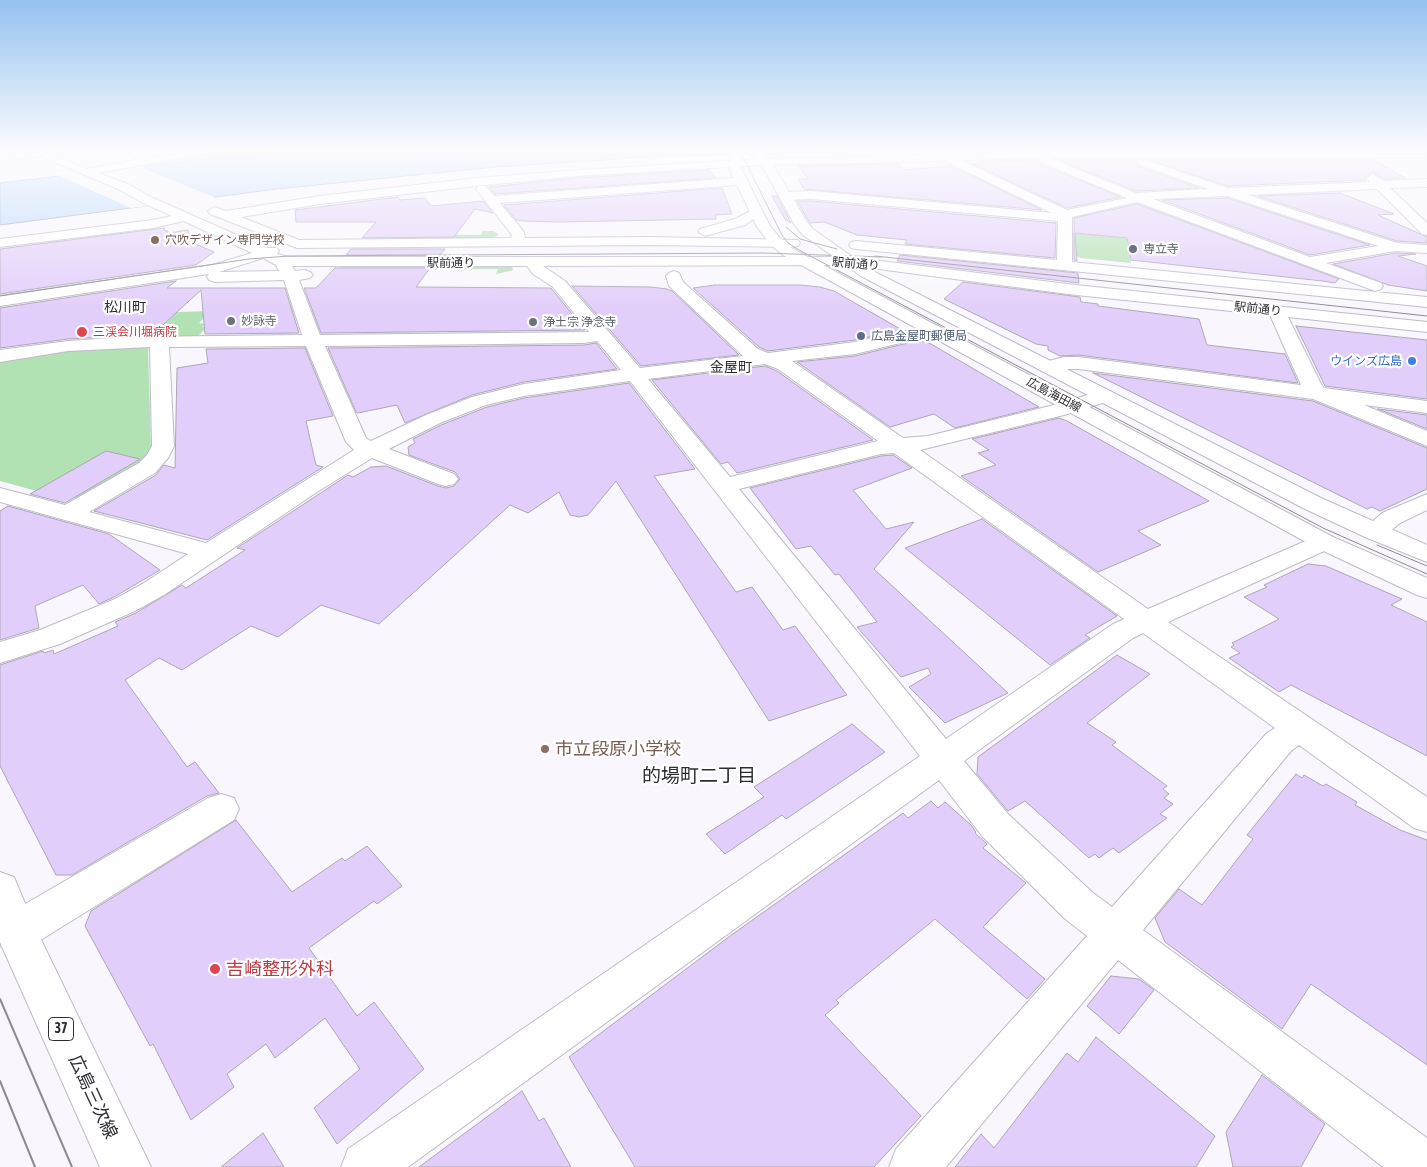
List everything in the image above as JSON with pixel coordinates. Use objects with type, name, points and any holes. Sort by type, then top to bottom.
[{"type":"street","points":[[159,205],[234,238],[286,269],[313,340],[357,442],[370,450],[446,479]]},
{"type":"street","points":[[202,205],[297,244]]},
{"type":"street","points":[[226,216],[255,209],[282,205]]},
{"type":"street","points":[[495,205],[519,235],[538,267],[558,284],[634,375],[944,759],[975,802],[995,825],[1047,876],[1114,933],[1424,1167]]},
{"type":"street","name":"広島海田線","points":[[753,205],[766,231],[776,242],[810,264],[866,273],[1312,503],[1427,554]]},
{"type":"street","name":"広島海田線","points":[[791,205],[801,224],[823,243],[843,270],[933,330],[1324,542],[1427,589]]},
{"type":"street","points":[[938,205],[1065,216],[1111,205]]},
{"type":"street","points":[[1044,205],[1065,216]]},
{"type":"street","points":[[1158,205],[1406,300],[1426,327]]},
{"type":"street","points":[[1268,205],[1396,247],[1427,250]]},
{"type":"street","points":[[1401,205],[1427,231]]},
{"type":"street","points":[[649,241],[710,231],[740,222],[756,212]]},
{"type":"street","points":[[1064,265],[1065,216]]},
{"type":"street","points":[[0,243],[153,224],[184,217]]},
{"type":"street","points":[[609,228],[662,227],[710,231]]},
{"type":"street","points":[[494,228],[532,228]]},
{"type":"street","points":[[0,301],[214,269],[337,232],[381,230]]},
{"type":"street","name":"駅前通り","points":[[297,244],[538,267],[649,241],[823,243],[884,247],[1427,302]]},
{"type":"street","points":[[286,269],[297,244]]},
{"type":"street","points":[[1309,262],[1396,247]]},
{"type":"street","points":[[0,290],[224,256],[263,254]]},
{"type":"street","points":[[636,277],[764,274],[810,264]]},
{"type":"street","name":"駅前通り","points":[[286,269],[810,264]]},
{"type":"street","points":[[145,279],[286,269],[350,277]]},
{"type":"street","name":"駅前通り","points":[[764,274],[804,274],[843,270],[952,275],[1426,327]]},
{"type":"street","points":[[918,300],[917,290],[923,285],[952,275]]},
{"type":"street","points":[[674,276],[675,283],[751,353],[785,365],[1147,622],[1427,817]]},
{"type":"street","points":[[1276,311],[1312,387],[1319,394],[1427,440]]},
{"type":"street","points":[[0,653],[50,636],[125,605],[370,450],[433,418],[479,401],[534,388],[855,348],[933,330]]},
{"type":"street","points":[[0,356],[68,346],[165,341],[584,338],[601,335]]},
{"type":"street","points":[[67,514],[126,482],[148,468],[157,458],[163,446],[158,348],[165,341]]},
{"type":"street","points":[[1048,367],[1064,363],[1078,363],[1427,407]]},
{"type":"street","points":[[723,486],[897,444],[928,443],[1074,406],[1105,396]]},
{"type":"street","points":[[0,496],[208,552]]},
{"type":"street","points":[[1374,532],[1391,518],[1427,501]]},
{"type":"street","points":[[366,1167],[1123,631],[1324,542]]},
{"type":"street","points":[[914,1167],[1279,742],[1299,728]]},
{"type":"street","points":[[16,932],[221,809]]},
{"type":"street","name":"広島三次線","points":[[0,890],[16,932],[126,1167]]},
{"type":"green space","points":[[483,231],[494,231],[499,235],[490,239],[362,239],[385,234],[481,235]]},
{"type":"green space","points":[[1073,233],[1134,239],[1127,242],[1131,263],[1081,258],[1074,255]]},
{"type":"green space","points":[[512,266],[513,270],[496,274],[498,269],[353,270],[335,267]]},
{"type":"green space","points":[[211,311],[199,323],[205,324],[202,327],[207,327],[198,336],[151,336],[178,312]]},
{"type":"green space","points":[[142,346],[148,348],[151,448],[148,456],[140,465],[85,497],[66,499],[0,481],[0,361],[73,351]]},
{"type":"water","points":[[0,205],[150,205],[0,225]]},
{"type":"pier","points":[[125,205],[153,205],[131,208]]},
{"type":"building","points":[[331,205],[487,205],[493,213],[475,209],[454,237],[362,238],[376,222],[296,222],[295,210]]},
{"type":"building","points":[[504,205],[729,205],[732,214],[715,215],[716,219],[560,222],[516,220]]},
{"type":"building","points":[[777,205],[782,205],[791,223],[785,219]]},
{"type":"building","points":[[800,205],[861,205],[1056,223],[1055,258],[905,244],[907,240],[857,235],[824,222],[810,223]]},
{"type":"building","points":[[991,205],[1033,205],[1042,210]]},
{"type":"building","points":[[1062,205],[1079,205],[1067,208]]},
{"type":"building","points":[[1130,205],[1141,205],[1339,279],[1335,283],[1131,260],[1127,238],[1075,233],[1077,261],[1074,260],[1074,218]]},
{"type":"building","points":[[1177,205],[1250,205],[1370,245],[1310,255]]},
{"type":"building","points":[[1287,205],[1372,205],[1394,214],[1378,215],[1427,237],[1427,243],[1397,241]]},
{"type":"building","points":[[164,228],[168,233],[188,230],[191,242],[214,252],[196,265],[0,294],[0,249]]},
{"type":"building","points":[[351,249],[445,249],[440,255],[346,255]]},
{"type":"building","points":[[1396,253],[1416,254],[1398,256],[1427,266],[1427,291],[1388,285],[1333,264]]},
{"type":"building","points":[[900,255],[1078,273],[1079,283],[897,261]]},
{"type":"building","points":[[335,268],[430,268],[416,287],[551,288],[585,330],[321,333],[304,288],[316,288]]},
{"type":"building","points":[[176,281],[167,288],[285,288],[299,333],[205,334],[201,290],[152,335],[68,339],[0,348],[0,308]]},
{"type":"building","points":[[963,282],[1080,297],[1081,302],[1098,304],[1098,306],[1199,319],[1207,345],[1285,354],[1298,383],[1078,355],[1060,356],[1048,350],[1048,346],[1036,344],[944,299]]},
{"type":"building","points":[[715,285],[800,285],[820,287],[834,291],[902,330],[855,340],[768,351],[759,347],[693,288]]},
{"type":"building","points":[[572,286],[651,287],[672,291],[739,355],[641,366]]},
{"type":"building","points":[[1296,326],[1427,340],[1427,399],[1325,386]]},
{"type":"building","points":[[920,340],[931,344],[1039,407],[955,428],[934,414],[890,427],[797,362],[855,356]]},
{"type":"building","points":[[596,343],[617,369],[524,382],[472,395],[405,423],[397,405],[356,412],[328,348],[584,345]]},
{"type":"building","points":[[305,348],[333,416],[306,421],[316,465],[323,467],[207,540],[94,511],[156,475],[164,465],[175,468],[177,368],[208,363],[206,349]]},
{"type":"building","points":[[765,366],[777,371],[873,440],[737,473],[728,462],[721,464],[652,380]]},
{"type":"building","points":[[1093,373],[1313,401],[1427,448],[1427,489],[1380,511],[1372,507],[1367,509]]},
{"type":"building","points":[[629,383],[695,469],[654,476],[736,592],[752,587],[783,630],[795,626],[847,695],[769,721],[616,481],[588,515],[579,517],[570,515],[559,492],[528,513],[510,505],[379,624],[321,605],[278,637],[251,626],[182,670],[159,658],[125,680],[187,767],[195,762],[219,793],[207,796],[72,875],[56,875],[0,766],[0,665],[43,651],[44,653],[53,650],[54,654],[118,626],[115,622],[136,613],[182,585],[186,588],[245,550],[237,548],[348,475],[353,477],[371,467],[386,466],[438,486],[446,488],[454,486],[460,479],[455,472],[409,455],[408,447],[415,443],[413,439],[441,425],[487,407],[524,398]]},
{"type":"building","points":[[1378,409],[1427,415],[1427,429]]},
{"type":"building","points":[[1059,418],[1209,501],[1138,531],[1161,545],[1098,572],[961,476],[996,465],[978,453],[989,450],[972,439]]},
{"type":"building","points":[[106,451],[140,459],[65,503],[30,494]]},
{"type":"building","points":[[893,455],[912,468],[853,490],[886,529],[914,522],[874,569],[1008,693],[945,723],[909,687],[931,674],[928,668],[901,677],[857,627],[877,622],[839,574],[835,575],[811,546],[796,549],[750,488],[881,456]]},
{"type":"building","points":[[8,506],[109,534],[160,570],[99,604],[83,585],[35,606],[39,628],[0,640],[0,511]]},
{"type":"building","points":[[982,519],[1117,616],[1085,635],[1090,638],[1050,665],[905,548]]},
{"type":"building","points":[[1308,564],[1326,566],[1402,599],[1391,605],[1427,622],[1427,756],[1291,685],[1279,692],[1229,658],[1240,653],[1231,647],[1234,645],[1232,643],[1279,619],[1244,597],[1267,587],[1264,585]]},
{"type":"building","points":[[1117,655],[1150,674],[1087,723],[1116,742],[1112,745],[1167,786],[1163,789],[1169,794],[1164,798],[1173,804],[1160,814],[1167,818],[1119,853],[1113,848],[1099,858],[1095,854],[1089,858],[1025,801],[1008,811],[977,774],[978,757]]},
{"type":"building","points":[[852,724],[885,752],[786,819],[782,815],[725,854],[706,834],[764,797],[754,787]]},
{"type":"building","points":[[1296,774],[1302,778],[1304,775],[1323,786],[1326,784],[1357,802],[1355,805],[1400,830],[1427,840],[1427,1065],[1311,984],[1282,1029],[1165,942],[1155,918],[1179,889],[1202,905],[1253,839],[1247,835]]},
{"type":"building","points":[[931,801],[938,808],[945,802],[971,825],[975,833],[987,844],[983,848],[1026,883],[983,927],[1045,979],[1027,999],[935,919],[836,1000],[839,1003],[825,1015],[921,1116],[874,1167],[635,1167],[569,1057],[730,936],[903,813],[908,818]]},
{"type":"building","points":[[236,820],[292,892],[342,858],[345,861],[367,846],[402,886],[377,904],[374,901],[309,948],[357,1016],[374,1002],[424,1069],[337,1144],[314,1108],[360,1069],[325,1018],[275,1058],[266,1044],[227,1074],[234,1087],[191,1120],[153,1044],[150,1046],[85,926],[91,911]]},
{"type":"building","points":[[1111,976],[1139,979],[1154,990],[1119,1034],[1087,1006]]},
{"type":"building","points":[[1096,1037],[1215,1136],[1196,1167],[955,1167],[981,1134],[994,1148],[1067,1053],[1078,1062]]},
{"type":"building","points":[[1262,1075],[1325,1124],[1301,1167],[1233,1167],[1226,1132]]},
{"type":"building","points":[[522,1091],[539,1121],[544,1118],[571,1167],[419,1167]]},
{"type":"building","points":[[263,1133],[284,1167],[221,1167]]},
{"type":"tram line","points":[[767,205],[788,243],[807,254]]},
{"type":"tram line","points":[[786,227],[800,239],[837,249]]},
{"type":"tram line","points":[[0,296],[249,259],[289,256],[763,253],[807,254]]},
{"type":"tram line","points":[[807,254],[882,257]]},
{"type":"tram line","points":[[807,254],[1323,528],[1427,574]]},
{"type":"tram line","points":[[875,256],[1427,316]]},
{"type":"tram line","points":[[1377,545],[1427,566]]},
{"type":"tram line","points":[[0,999],[72,1167]]},
{"type":"tram line","points":[[0,1081],[35,1167]]},
{"type":"place","name":"穴吹デザイン専門学校","points":[[155,240]]},
{"type":"place","name":"専立寺","points":[[1133,249]]},
{"type":"place","name":"妙詠寺","points":[[231,321]]},
{"type":"place","name":"浄土宗 浄念寺","points":[[533,322]]},
{"type":"place","name":"三渓会川堀病院","points":[[82,332]]},
{"type":"place","name":"広島金屋町郵便局","points":[[861,336]]},
{"type":"place","name":"ウインズ広島","points":[[1412,361]]},
{"type":"place","name":"市立段原小学校","points":[[545,749]]},
{"type":"place","name":"吉崎整形外科","points":[[215,969]]},
{"type":"district","name":"松川町","points":[[125,308]]},
{"type":"district","name":"金屋町","points":[[731,368]]},
{"type":"district","name":"的場町二丁目","points":[[699,776]]}]
